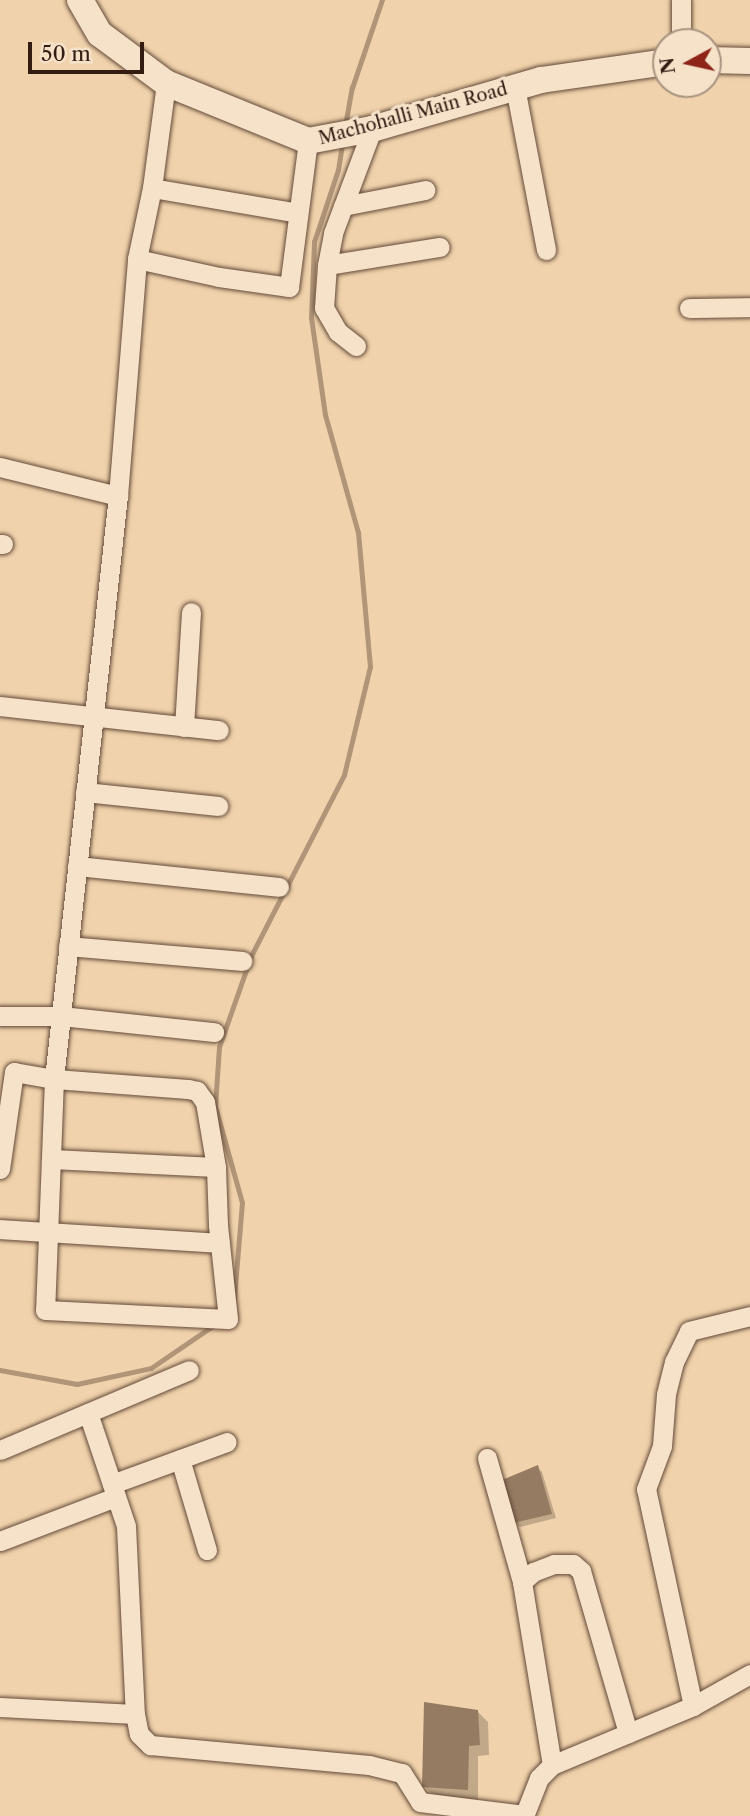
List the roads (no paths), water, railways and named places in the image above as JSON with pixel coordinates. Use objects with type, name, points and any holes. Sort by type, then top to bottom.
[{"type":"street","name":"Machohalli Main Road","points":[[80,0],[100,34],[166,83],[313,141],[372,129],[541,80],[652,64]]},
{"type":"street","points":[[681,0],[681,28]]},
{"type":"street","points":[[722,60],[750,61]]},
{"type":"street","points":[[0,1169],[14,1072],[54,1079],[197,1091],[205,1102],[216,1167],[220,1243],[229,1319],[45,1310],[54,1079],[117,496],[136,259],[152,188],[166,83]]},
{"type":"street","points":[[515,87],[546,250]]},
{"type":"street","points":[[356,346],[338,332],[324,308],[327,265],[343,206],[372,129]]},
{"type":"street","points":[[136,259],[219,277],[289,287],[298,213],[313,141]]},
{"type":"street","points":[[152,188],[298,213]]},
{"type":"street","points":[[343,206],[425,190]]},
{"type":"street","points":[[327,265],[440,247]]},
{"type":"street","points":[[689,308],[750,307]]},
{"type":"street","points":[[0,467],[117,496]]},
{"type":"street","points":[[184,727],[191,612]]},
{"type":"street","points":[[0,706],[93,719],[219,730]]},
{"type":"street","points":[[85,792],[218,806]]},
{"type":"street","points":[[77,866],[279,887]]},
{"type":"street","points":[[68,946],[242,961]]},
{"type":"street","points":[[0,1016],[61,1016],[214,1032]]},
{"type":"street","points":[[51,1159],[216,1167]]},
{"type":"street","points":[[0,1229],[220,1243]]},
{"type":"street","points":[[693,1706],[646,1489],[662,1446],[666,1394],[674,1362],[690,1331],[750,1316]]},
{"type":"street","points":[[0,1450],[189,1370]]},
{"type":"street","points":[[88,1413],[126,1526],[135,1714],[139,1734],[150,1745],[369,1765],[402,1773],[420,1802],[524,1816],[539,1778],[552,1765],[693,1706],[750,1674]]},
{"type":"street","points":[[0,1541],[180,1459],[227,1442]]},
{"type":"street","points":[[487,1458],[522,1582],[552,1765]]},
{"type":"street","points":[[180,1459],[206,1550]]},
{"type":"street","points":[[522,1582],[533,1572],[554,1564],[573,1564],[582,1572],[628,1733]]},
{"type":"street","points":[[0,1707],[135,1714]]},
{"type":"waterway","points":[[345,126],[352,88],[382,0]]},
{"type":"waterway","points":[[234,1298],[242,1203],[215,1106],[219,1047],[251,956],[344,775],[370,667],[358,533],[325,415],[311,318],[314,242],[338,170],[342,145]]},
{"type":"waterway","points":[[0,1370],[77,1384],[151,1368],[214,1325]]}]
